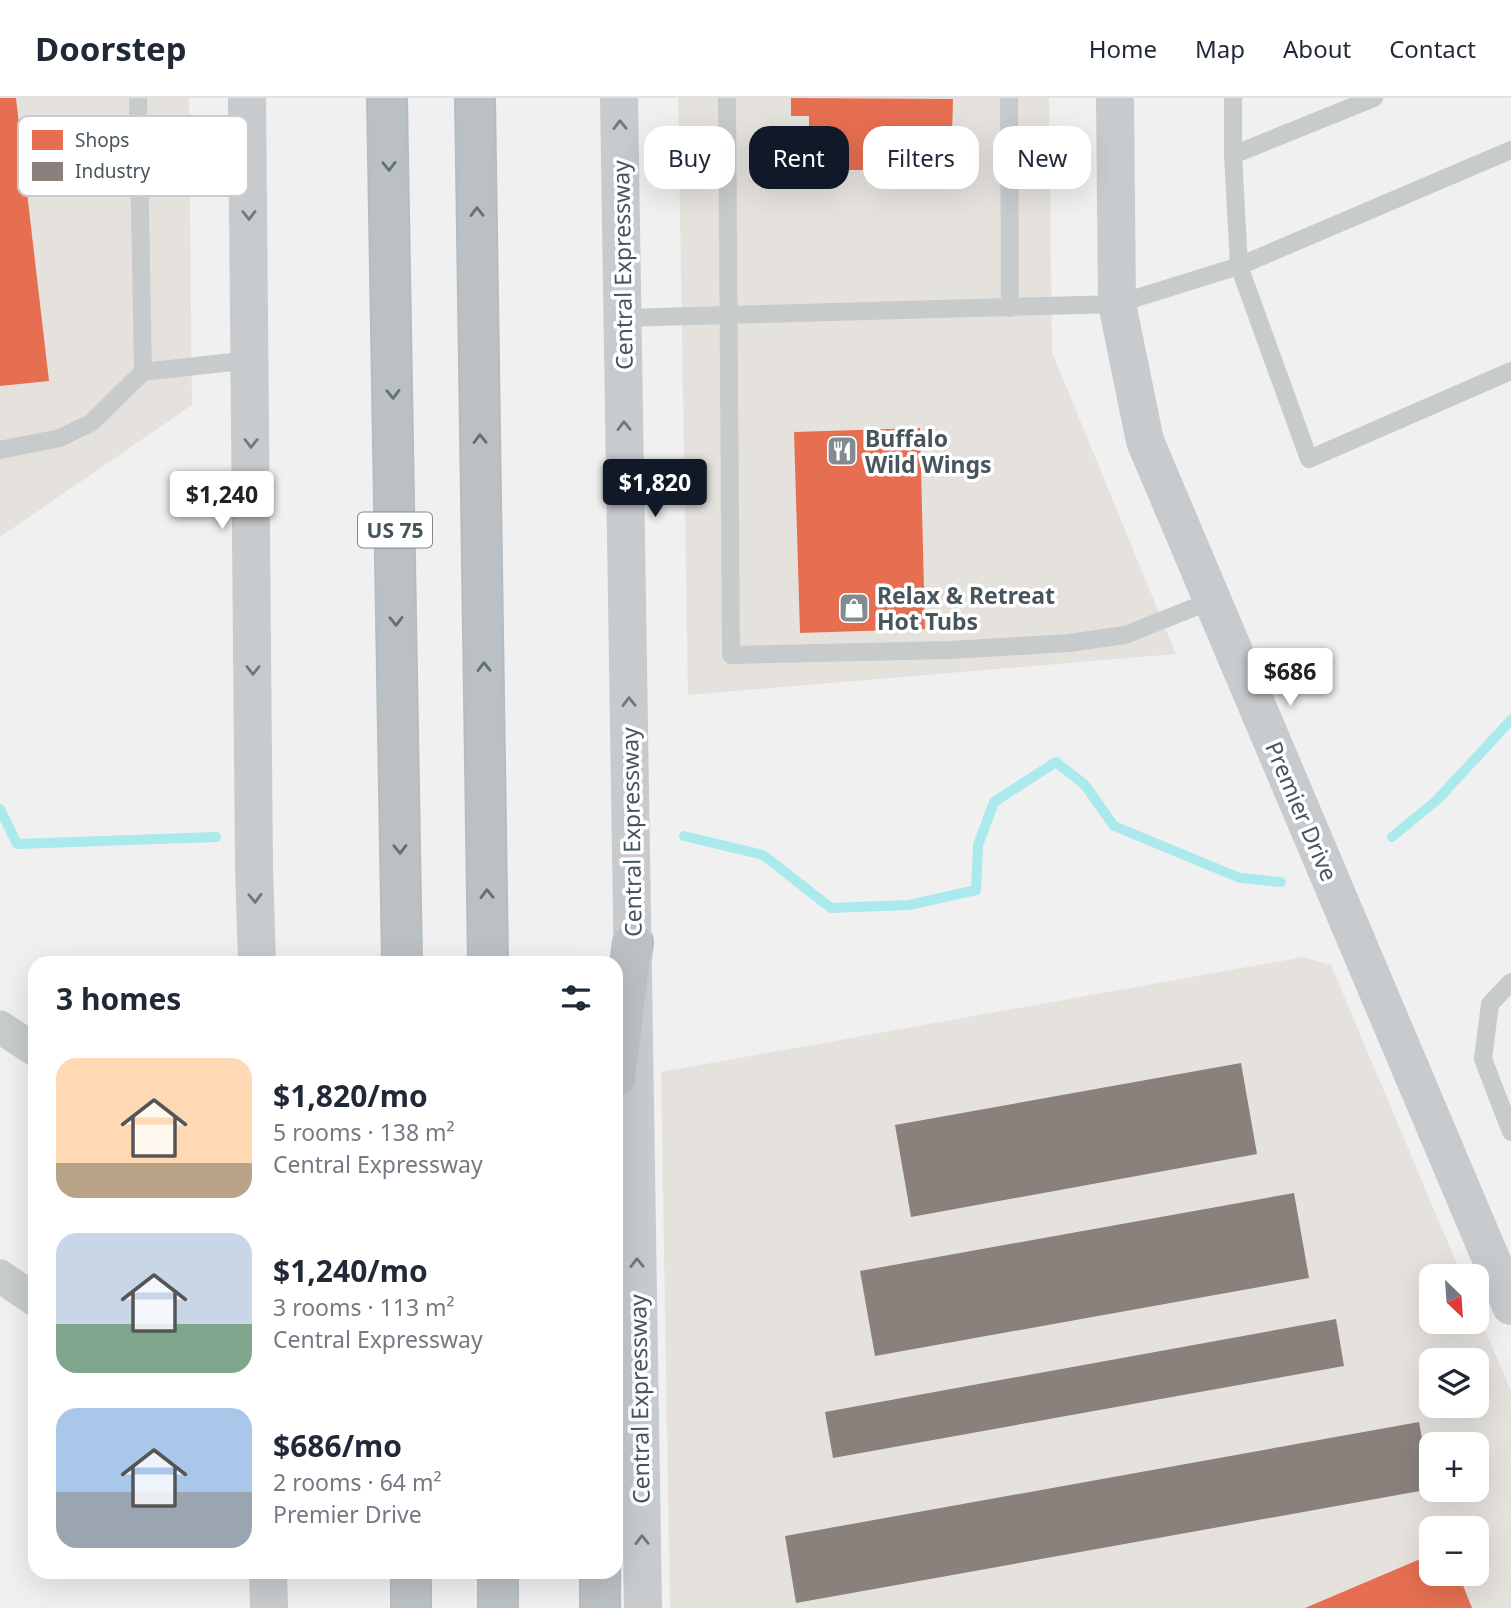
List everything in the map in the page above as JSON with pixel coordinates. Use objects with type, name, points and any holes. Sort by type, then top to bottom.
[{"type":"highway","name":"US 75","points":[[387,98],[402,956]]},
{"type":"highway","points":[[475,98],[488,956]]},
{"type":"highway","points":[[623,1022],[633,942]]},
{"type":"highway","points":[[411,1579],[411,1608]]},
{"type":"highway","points":[[498,1579],[498,1608]]},
{"type":"highway","points":[[600,1579],[600,1608]]},
{"type":"main road","points":[[247,98],[247,116]]},
{"type":"main road","name":"Central Expressway","points":[[619,98],[643,1608]]},
{"type":"main road","name":"Premier Drive","points":[[1115,98],[1117,304],[1145,441],[1511,1306]]},
{"type":"main road","points":[[248,185],[257,956]]},
{"type":"main road","points":[[268,1579],[269,1608]]},
{"type":"street","points":[[0,1027],[28,1045]]},
{"type":"street","points":[[0,1276],[28,1295]]},
{"type":"lane","points":[[138,98],[138,116]]},
{"type":"lane","points":[[727,98],[731,655],[950,650],[1069,643],[1125,635],[1213,600]]},
{"type":"lane","points":[[1009,98],[1010,308]]},
{"type":"lane","points":[[1233,98],[1239,266],[1309,459],[1511,370]]},
{"type":"lane","points":[[1233,155],[1374,98]]},
{"type":"lane","points":[[623,318],[1117,304],[1239,266],[1511,150]]},
{"type":"lane","points":[[140,196],[143,372]]},
{"type":"lane","points":[[0,450],[60,439],[91,423],[143,372],[250,359]]},
{"type":"lane","points":[[1511,982],[1490,1004],[1483,1059],[1511,1132]]},
{"type":"shaded area","points":[[0,98],[189,98],[189,116],[18,116],[18,196],[190,196],[192,405],[0,537]]},
{"type":"shaded area","points":[[678,98],[1049,98],[1049,126],[993,126],[993,189],[1050,189],[1052,352],[1176,654],[688,695],[680,189],[735,189],[735,126],[678,126]]},
{"type":"shaded area","points":[[1303,957],[1331,965],[1457,1264],[1419,1264],[1419,1334],[1487,1334],[1511,1391],[1511,1608],[670,1608],[661,1072]]},
{"type":"building: Shops","points":[[0,98],[16,98],[18,196],[27,196],[49,381],[0,386]]},
{"type":"building: Shops","points":[[791,98],[953,99],[952,126],[863,126],[863,170],[849,170],[849,126],[809,126],[809,116],[791,116]]},
{"type":"building: Shops","points":[[920,428],[925,629],[800,633],[794,432]]},
{"type":"building: Shops","points":[[1419,1560],[1419,1586],[1463,1586],[1472,1608],[1305,1608]]},
{"type":"building: Industry","points":[[1241,1063],[1257,1154],[911,1217],[895,1125]]},
{"type":"building: Industry","points":[[1294,1193],[1309,1278],[875,1356],[860,1271]]},
{"type":"building: Industry","points":[[1336,1319],[1344,1366],[833,1458],[825,1412]]},
{"type":"building: Industry","points":[[1419,1422],[1421,1432],[1419,1491],[796,1603],[785,1536]]},
{"type":"waterway","points":[[1392,837],[1437,800],[1511,720]]},
{"type":"waterway","points":[[684,836],[763,855],[831,908],[909,905],[976,890],[978,845],[994,802],[1056,762],[1085,785],[1114,826],[1240,878],[1281,882]]},
{"type":"waterway","points":[[0,809],[17,844],[216,837]]},
{"type":"place","name":"Buffalo Wild Wings","points":[[842,451]]},
{"type":"place","name":"Relax & Retreat Hot Tubs","points":[[854,608]]}]
